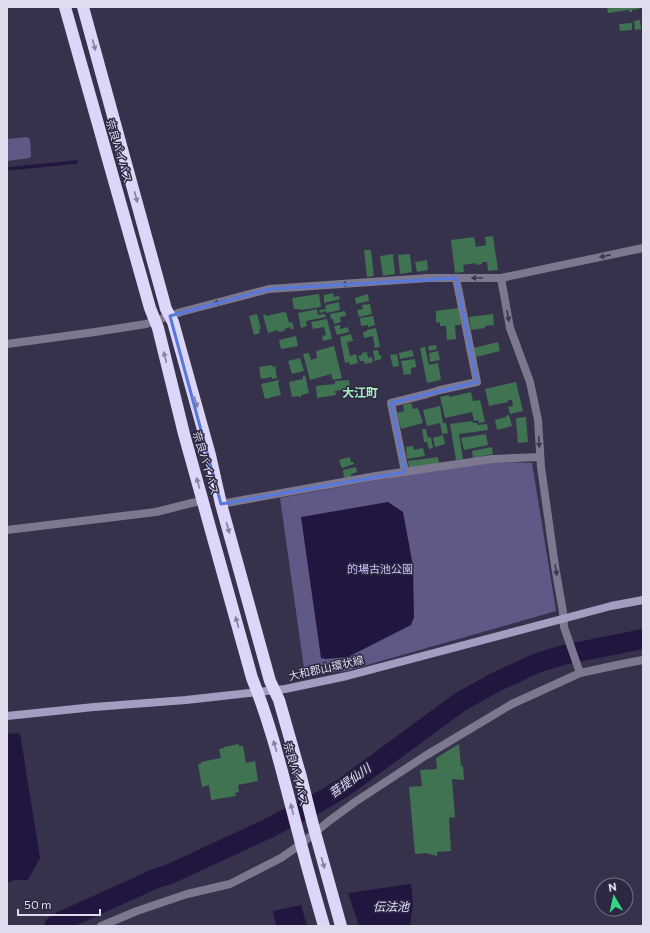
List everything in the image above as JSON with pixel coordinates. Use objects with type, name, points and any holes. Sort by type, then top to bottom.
[{"type":"highway","name":"奈良バイパス","points":[[65,7],[151,312],[158,328],[184,434],[252,678],[262,702],[286,784],[324,926]]},
{"type":"highway","name":"奈良バイパス","points":[[83,7],[166,309],[173,322],[210,455],[221,504],[270,680],[279,700],[341,926]]},
{"type":"main road","name":"大和郡山環状線","points":[[7,716],[94,707],[186,700],[285,689],[347,676],[563,623],[611,606],[643,600]]},
{"type":"street","points":[[7,344],[146,324],[181,312],[269,289],[429,278],[501,278],[643,248]]},
{"type":"street","points":[[405,472],[391,403],[477,382],[456,278]]},
{"type":"street","points":[[501,278],[510,328],[530,382],[538,420],[540,457],[563,612],[563,623],[579,670]]},
{"type":"street","points":[[221,504],[376,476],[492,459],[540,457]]},
{"type":"street","points":[[7,530],[156,512],[203,500]]},
{"type":"street","points":[[101,926],[137,910],[186,894],[230,884],[281,858],[300,839],[314,828],[425,756],[512,704],[579,670],[643,660]]},
{"type":"highlighted area","points":[[456,278],[477,382],[391,403],[405,472],[221,504],[170,316],[269,289]]},
{"type":"green space","points":[[27,137],[30,139],[30,158],[7,161],[7,139]]},
{"type":"green space","name":"的場古池公園","points":[[494,462],[532,463],[556,611],[346,671],[305,675],[280,498],[399,476]]},
{"type":"water","points":[[388,502],[403,512],[413,566],[414,617],[411,625],[348,657],[321,658],[301,517]]},
{"type":"water","points":[[20,733],[40,858],[28,880],[14,880],[7,883],[7,734]]},
{"type":"water","name":"伝法池","points":[[411,884],[413,904],[410,926],[359,926],[348,893]]},
{"type":"water","points":[[301,905],[307,926],[276,926],[273,911]]},
{"type":"building","points":[[607,7],[639,7],[639,9],[632,10],[632,12],[629,12],[629,10],[608,13]]},
{"type":"building","points":[[640,20],[641,29],[635,30],[634,21]]},
{"type":"building","points":[[632,23],[632,30],[620,31],[619,24]]},
{"type":"building","points":[[493,236],[498,270],[488,271],[487,262],[482,262],[482,264],[476,265],[476,263],[463,265],[464,272],[455,273],[451,240],[474,237],[476,247],[486,245],[485,237]]},
{"type":"building","points":[[364,250],[371,250],[374,276],[367,277]]},
{"type":"building","points":[[393,254],[395,274],[383,276],[380,256]]},
{"type":"building","points":[[410,254],[412,272],[400,274],[398,255]]},
{"type":"building","points":[[427,260],[428,270],[417,272],[415,262]]},
{"type":"building","points":[[333,293],[334,297],[339,296],[340,299],[324,303],[324,295]]},
{"type":"building","points":[[319,294],[321,307],[300,310],[294,309],[292,298]]},
{"type":"building","points":[[368,294],[369,301],[356,304],[355,298]]},
{"type":"building","points":[[339,302],[340,310],[320,313],[319,310],[326,309],[326,305]]},
{"type":"building","points":[[370,304],[372,314],[359,317],[357,310],[363,309],[362,305]]},
{"type":"building","points":[[459,308],[461,325],[455,325],[456,339],[447,340],[446,326],[440,326],[440,322],[436,323],[436,311]]},
{"type":"building","points":[[317,309],[318,315],[325,314],[326,317],[306,321],[307,326],[301,328],[298,313]]},
{"type":"building","points":[[345,311],[346,316],[340,317],[341,322],[334,324],[330,314]]},
{"type":"building","points":[[286,312],[289,323],[292,322],[294,329],[291,329],[290,327],[284,329],[285,331],[279,332],[278,330],[268,333],[263,315],[265,314],[266,316]]},
{"type":"building","points":[[257,314],[261,329],[259,329],[260,333],[254,335],[249,316]]},
{"type":"building","points":[[493,314],[494,325],[471,330],[469,317]]},
{"type":"building","points":[[373,316],[375,325],[368,327],[368,325],[361,326],[360,318]]},
{"type":"building","points":[[327,319],[332,339],[323,341],[322,336],[326,335],[324,327],[313,329],[311,322]]},
{"type":"building","points":[[340,325],[340,329],[348,327],[349,332],[337,335],[334,326]]},
{"type":"building","points":[[376,328],[380,347],[375,348],[373,336],[364,338],[363,332]]},
{"type":"building","points":[[351,334],[353,341],[347,342],[350,356],[356,354],[358,363],[350,365],[349,362],[345,363],[340,337]]},
{"type":"building","points":[[296,336],[298,346],[281,349],[279,340]]},
{"type":"building","points":[[498,342],[500,351],[476,357],[474,348]]},
{"type":"building","points":[[436,345],[437,349],[429,351],[428,346]]},
{"type":"building","points":[[334,346],[342,378],[333,380],[331,374],[310,380],[303,354],[309,353],[311,360],[317,358],[316,351]]},
{"type":"building","points":[[425,347],[429,365],[438,363],[441,380],[427,383],[420,348]]},
{"type":"building","points":[[378,350],[379,355],[381,355],[381,359],[375,361],[373,351]]},
{"type":"building","points":[[412,350],[414,356],[400,359],[399,353]]},
{"type":"building","points":[[438,351],[440,360],[430,362],[429,353]]},
{"type":"building","points":[[367,352],[368,358],[372,357],[373,362],[365,364],[364,361],[360,361],[358,356]]},
{"type":"building","points":[[397,354],[399,366],[393,367],[390,355]]},
{"type":"building","points":[[300,358],[304,371],[292,374],[288,361]]},
{"type":"building","points":[[415,359],[416,367],[411,368],[411,374],[404,375],[401,361]]},
{"type":"building","points":[[272,365],[272,367],[275,366],[277,378],[272,379],[272,377],[261,379],[259,367]]},
{"type":"building","points":[[305,375],[309,393],[301,395],[301,397],[292,397],[289,382],[303,379],[303,376]]},
{"type":"building","points":[[279,380],[278,383],[281,395],[265,399],[261,384]]},
{"type":"building","points":[[349,380],[350,389],[335,391],[336,395],[317,398],[316,386],[335,384],[335,381]]},
{"type":"building","points":[[516,382],[523,411],[510,414],[508,407],[513,406],[512,400],[489,406],[485,389]]},
{"type":"building","points":[[471,392],[473,401],[480,400],[485,422],[479,423],[478,420],[474,421],[472,412],[445,418],[440,397],[449,395],[449,397]]},
{"type":"building","points":[[411,403],[413,409],[418,408],[423,423],[401,429],[397,413],[404,411],[403,405]]},
{"type":"building","points":[[440,406],[443,423],[446,423],[448,433],[442,434],[440,423],[427,426],[423,410]]},
{"type":"building","points":[[509,415],[512,426],[497,430],[495,420]]},
{"type":"building","points":[[526,417],[528,442],[518,443],[516,418]]},
{"type":"building","points":[[472,421],[478,425],[487,424],[488,430],[459,434],[463,459],[456,460],[450,424]]},
{"type":"building","points":[[422,429],[426,429],[428,438],[431,437],[433,448],[429,449],[427,442],[424,442]]},
{"type":"building","points":[[486,434],[488,445],[464,450],[461,438]]},
{"type":"building","points":[[443,435],[445,444],[435,447],[433,438]]},
{"type":"building","points":[[413,446],[414,450],[423,448],[425,456],[407,459],[406,447]]},
{"type":"building","points":[[492,447],[493,454],[473,458],[472,451]]},
{"type":"building","points":[[350,457],[351,462],[354,464],[342,468],[339,460]]},
{"type":"building","points":[[438,457],[439,463],[409,468],[408,461]]},
{"type":"building","points":[[356,467],[357,472],[351,474],[351,477],[344,478],[343,470]]},
{"type":"building","points":[[239,744],[239,746],[243,746],[246,763],[255,761],[258,781],[238,785],[239,792],[235,793],[236,796],[211,800],[209,785],[202,787],[198,764],[221,758],[219,749]]},
{"type":"building","points":[[459,744],[464,780],[452,779],[455,817],[449,818],[451,851],[437,852],[437,856],[426,853],[415,854],[409,787],[422,786],[420,770],[437,769],[436,758]]},
{"type":"waterway","points":[[7,169],[76,162]]},
{"type":"waterway","name":"菩提仙川","points":[[54,926],[64,920],[157,878],[170,874],[267,829],[321,801],[343,788],[460,702],[496,682],[537,663],[563,655],[643,639]]},
{"type":"district","name":"大江町","points":[[360,393]]}]
